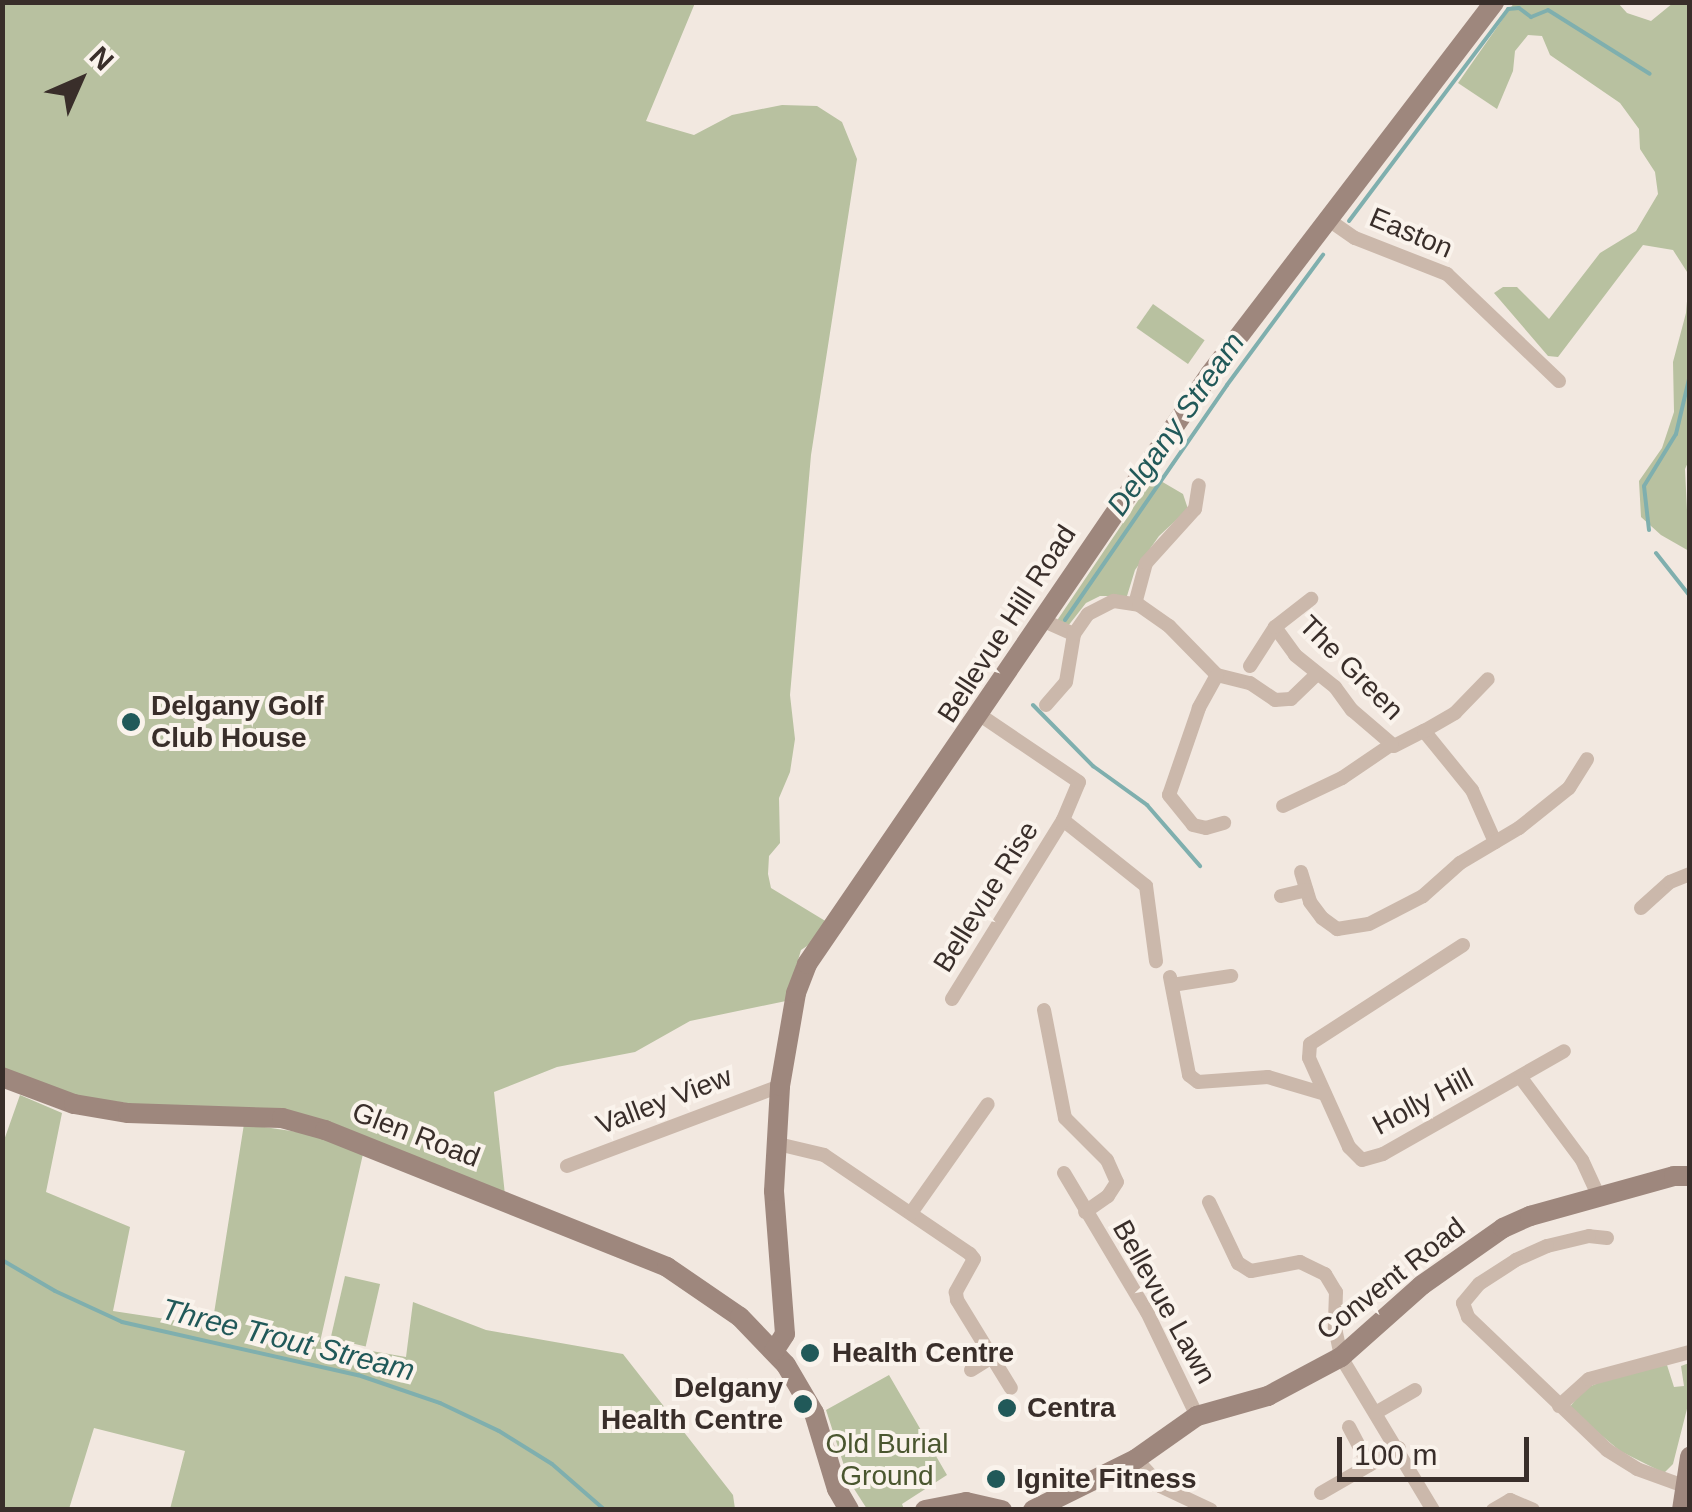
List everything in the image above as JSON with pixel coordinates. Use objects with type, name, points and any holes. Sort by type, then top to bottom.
[{"type":"street","name":"Bellevue Hill Road","points":[[774,1351],[785,1334],[774,1191],[780,1086],[796,993],[807,964],[980,715],[1142,468],[1326,218],[1494,2]]},
{"type":"street","name":"Easton","points":[[1326,218],[1355,238],[1448,274],[1560,381]]},
{"type":"street","points":[[1135,604],[1146,562],[1196,510],[1199,485]]},
{"type":"street","name":"The Green","points":[[1250,666],[1274,627],[1310,599]]},
{"type":"street","points":[[1046,704],[1066,682],[1074,634],[1099,606],[1114,601],[1135,604],[1168,626],[1216,675],[1250,683],[1275,700],[1291,699],[1316,676]]},
{"type":"street","points":[[1042,620],[1074,634]]},
{"type":"street","name":"The Green","points":[[1274,627],[1316,676],[1335,687],[1352,710],[1392,744]]},
{"type":"street","points":[[1216,675],[1199,708],[1169,796],[1192,825],[1206,828],[1224,823]]},
{"type":"street","name":"The Green","points":[[1283,806],[1342,778],[1392,744],[1455,713],[1488,679]]},
{"type":"street","name":"Bellevue Rise","points":[[952,1000],[1063,820],[1079,782],[980,715]]},
{"type":"street","name":"The Green","points":[[1424,731],[1472,790],[1495,842]]},
{"type":"street","points":[[1301,872],[1322,918],[1337,929],[1354,930],[1423,896],[1460,863],[1569,788],[1587,759]]},
{"type":"street","name":"Bellevue Rise","points":[[1063,820],[1146,886],[1156,961]]},
{"type":"street","points":[[1641,908],[1670,882],[1690,874]]},
{"type":"street","points":[[1281,896],[1306,890]]},
{"type":"street","name":"Holly Hill","points":[[1463,945],[1310,1044],[1309,1058],[1348,1148],[1362,1160],[1417,1138],[1448,1113],[1564,1052]]},
{"type":"street","points":[[1231,976],[1171,981],[1189,1075],[1198,1082],[1268,1077],[1325,1094]]},
{"type":"street","name":"Bellevue Lawn","points":[[1044,1010],[1065,1118],[1107,1160],[1117,1182],[1108,1196],[1086,1212]]},
{"type":"street","name":"Glen Road","points":[[2,1078],[74,1104],[128,1113],[282,1118],[325,1130],[667,1267],[713,1295],[774,1351],[814,1413],[846,1508]]},
{"type":"street","points":[[1521,1078],[1582,1160],[1599,1197]]},
{"type":"street","name":"Valley View","points":[[567,1166],[780,1086]]},
{"type":"street","points":[[911,1213],[988,1104]]},
{"type":"street","points":[[778,1144],[824,1155],[974,1259],[956,1292],[958,1300],[1010,1388]]},
{"type":"street","name":"Bellevue Lawn","points":[[1064,1173],[1147,1312],[1198,1416]]},
{"type":"street","name":"Convent Road","points":[[1033,1510],[1136,1459],[1198,1416],[1277,1392],[1341,1357],[1422,1285],[1480,1242],[1530,1216],[1690,1176]]},
{"type":"street","points":[[1209,1202],[1238,1263],[1251,1271],[1300,1262],[1326,1274],[1336,1292],[1335,1328],[1341,1357],[1433,1510]]},
{"type":"street","points":[[1607,1238],[1589,1236],[1547,1246],[1479,1284],[1463,1303],[1468,1317],[1608,1450],[1637,1469],[1684,1486]]},
{"type":"street","points":[[1558,1406],[1602,1374],[1690,1352]]},
{"type":"street","points":[[971,1370],[992,1357]]},
{"type":"street","points":[[1376,1412],[1415,1390]]},
{"type":"street","points":[[1349,1427],[1370,1465]]},
{"type":"street","points":[[1321,1493],[1399,1448]]},
{"type":"street","points":[[1682,1510],[1690,1457]]},
{"type":"street","points":[[1136,1459],[1174,1495],[1211,1510]]},
{"type":"street","points":[[1493,1510],[1510,1500],[1532,1510]]},
{"type":"street","points":[[926,1510],[966,1502],[1002,1510]]},
{"type":"green space","points":[[3,3],[695,3],[646,121],[694,135],[732,115],[782,105],[817,106],[842,122],[857,159],[811,455],[790,695],[795,739],[790,772],[779,798],[780,843],[769,856],[768,874],[771,888],[827,922],[816,940],[801,950],[786,1001],[690,1021],[635,1052],[557,1067],[494,1092],[505,1195],[355,1135],[76,1096],[3,1069]]},
{"type":"green space","points":[[1514,3],[1618,3],[1627,13],[1651,21],[1673,3],[1689,3],[1689,275],[1673,250],[1643,245],[1558,357],[1548,356],[1494,293],[1503,287],[1517,287],[1549,319],[1600,253],[1636,231],[1658,194],[1655,172],[1640,149],[1639,129],[1620,103],[1550,55],[1542,36],[1528,35],[1515,51],[1513,71],[1497,109],[1458,83]]},
{"type":"green space","points":[[1689,277],[1690,458],[1685,469],[1689,551],[1661,535],[1641,517],[1639,481],[1662,448],[1674,412],[1673,362],[1686,313]]},
{"type":"green space","points":[[1153,304],[1205,340],[1188,364],[1136,328]]},
{"type":"green space","points":[[1154,477],[1183,494],[1188,509],[1159,536],[1135,570],[1127,596],[1100,596],[1086,603],[1068,626],[1056,622]]},
{"type":"green space","points":[[20,1095],[62,1113],[46,1192],[130,1227],[113,1311],[212,1326],[244,1124],[325,1136],[363,1154],[320,1342],[406,1357],[413,1302],[486,1330],[623,1354],[733,1495],[735,1509],[170,1509],[185,1451],[94,1428],[69,1509],[3,1510],[2,1146]]},
{"type":"green space","points":[[345,1276],[380,1284],[366,1346],[331,1338]]},
{"type":"green space","points":[[1689,1363],[1689,1401],[1673,1464],[1664,1473],[1620,1451],[1569,1408],[1584,1389],[1617,1375],[1667,1365],[1674,1387],[1684,1386],[1681,1366]]},
{"type":"green space","name":"Old Burial Ground","points":[[889,1375],[947,1475],[902,1504],[904,1509],[867,1509],[849,1481],[826,1410]]},
{"type":"waterway","name":"Delgany Stream","points":[[1349,221],[1508,9],[1519,8],[1531,17],[1548,10],[1650,74]]},
{"type":"waterway","name":"Delgany Stream","points":[[1065,620],[1227,385],[1323,255]]},
{"type":"waterway","points":[[1649,530],[1644,486],[1676,434],[1690,375]]},
{"type":"waterway","points":[[1656,553],[1690,596]]},
{"type":"waterway","name":"Delgany Stream","points":[[1033,705],[1093,766],[1147,805],[1200,866]]},
{"type":"waterway","name":"Three Trout Stream","points":[[2,1260],[55,1291],[122,1322],[358,1375],[440,1403],[499,1431],[552,1464],[605,1510]]},
{"type":"place","name":"Delgany Golf Club House","points":[[131,722]]},
{"type":"place","name":"Health Centre","points":[[810,1353]]},
{"type":"place","name":"Delgany Health Centre","points":[[803,1404]]},
{"type":"place","name":"Centra","points":[[1007,1408]]},
{"type":"place","name":"Ignite Fitness","points":[[996,1479]]}]
